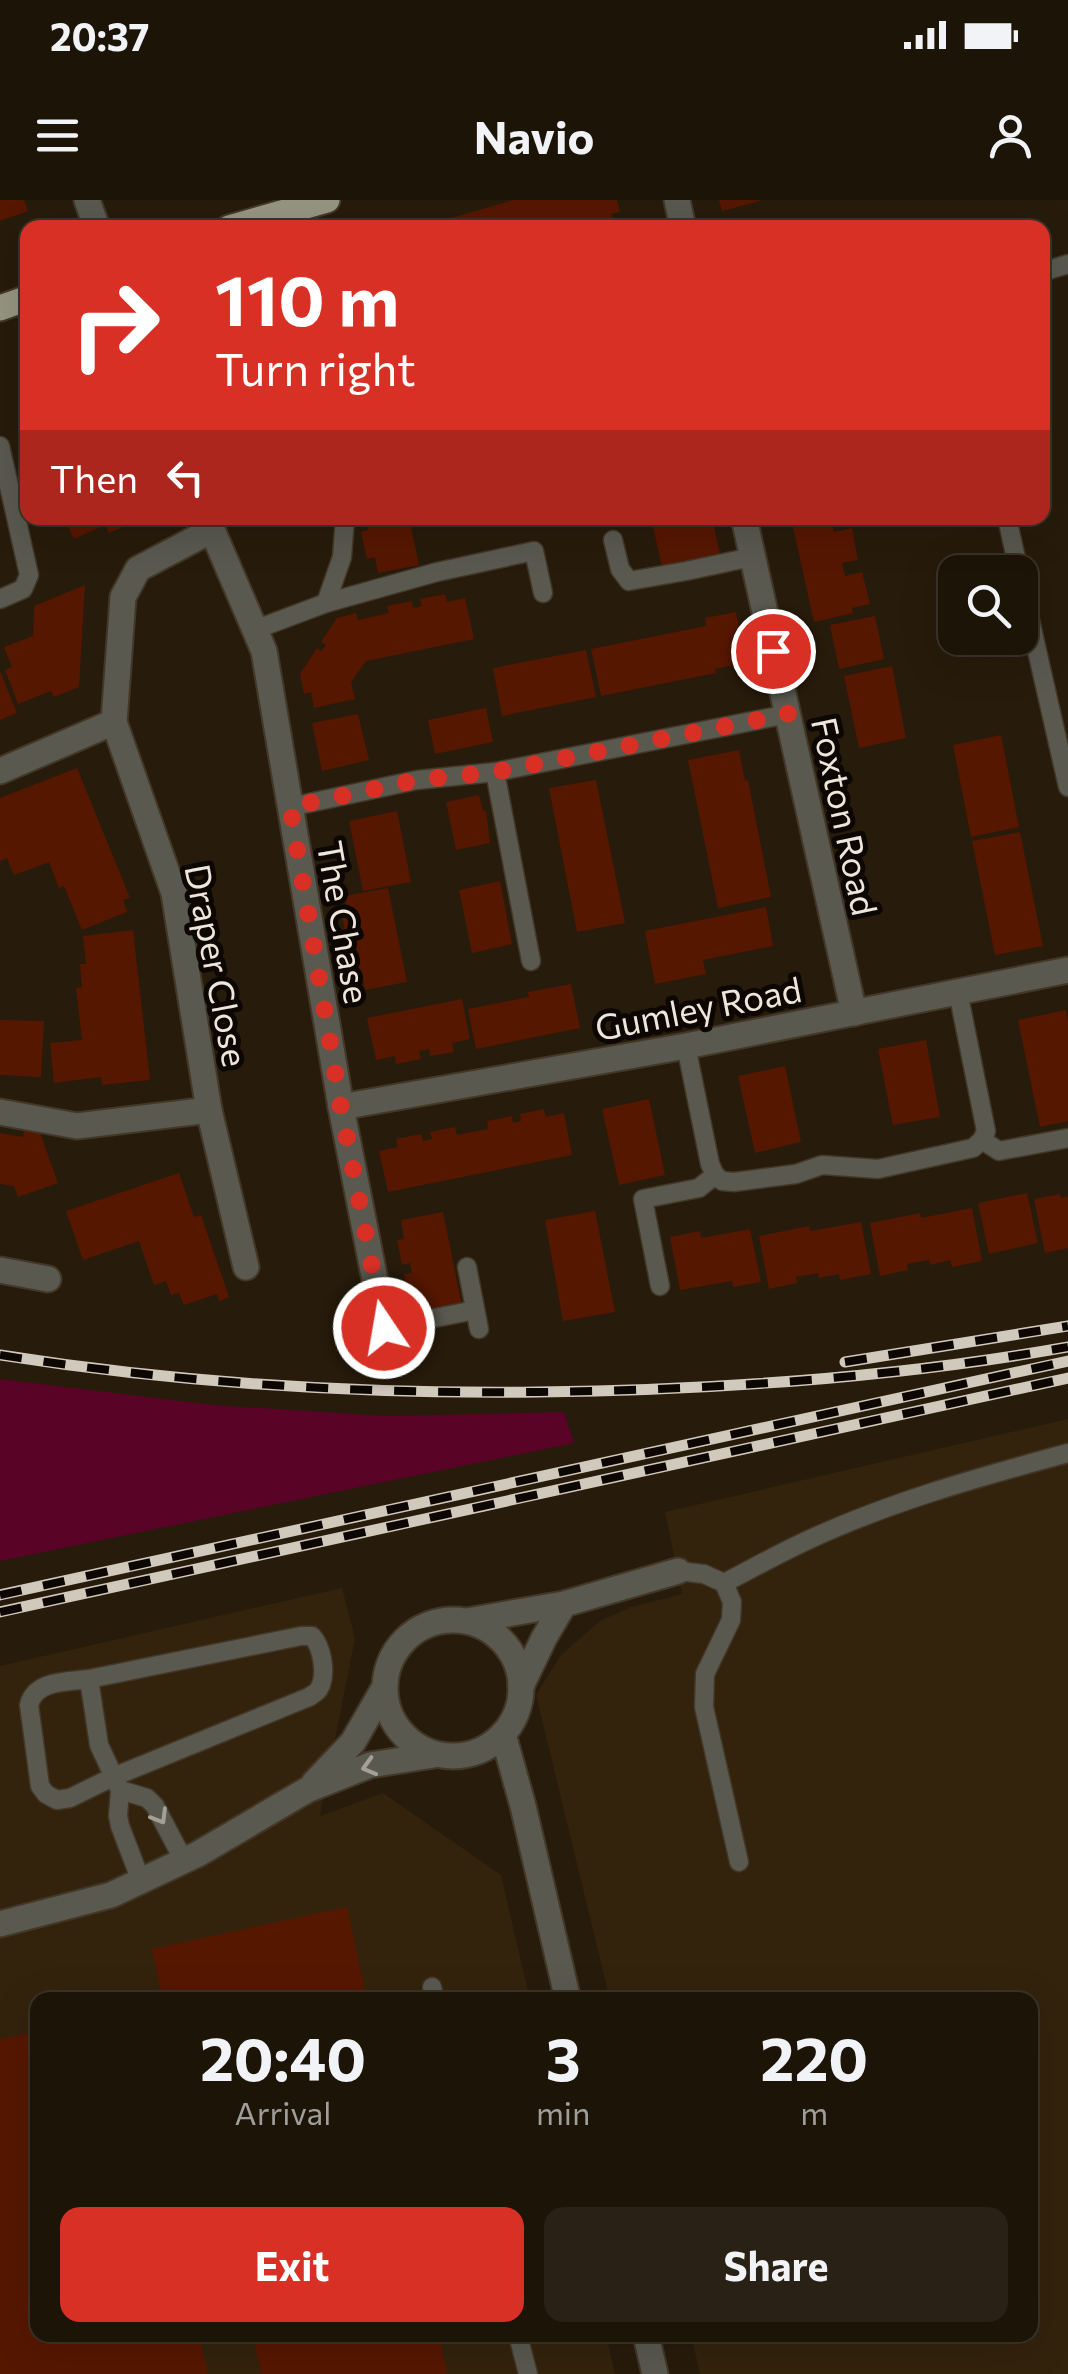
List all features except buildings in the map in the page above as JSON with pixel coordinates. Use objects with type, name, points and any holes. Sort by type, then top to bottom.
[{"type":"main road","points":[[257,220],[327,200]]},
{"type":"street","name":"Draper Close","points":[[208,525],[138,569],[123,597],[114,722],[174,893],[209,1110],[246,1267]]},
{"type":"street","name":"The Chase","points":[[210,525],[264,651],[341,1107],[386,1338]]},
{"type":"street","name":"Foxton Road","points":[[745,525],[854,1013]]},
{"type":"street","points":[[0,771],[114,722]]},
{"type":"street","name":"Gumley Road","points":[[341,1107],[686,1046],[1068,970]]},
{"type":"street","name":"Draper Close","points":[[0,1112],[77,1126],[209,1110]]},
{"type":"street","points":[[0,1270],[48,1279]]},
{"type":"street","points":[[307,1790],[353,1742],[383,1690],[392,1655],[407,1636],[422,1626],[446,1619],[467,1621],[564,1604],[678,1571]]},
{"type":"street","points":[[522,1686],[564,1604]]},
{"type":"street","points":[[0,1924],[111,1895],[184,1861],[307,1790],[370,1765],[434,1755],[474,1754],[491,1746],[508,1729],[520,1705],[522,1686],[517,1663],[502,1640],[467,1621]]},
{"type":"street","points":[[383,1690],[393,1724],[412,1744],[434,1755]]},
{"type":"street","points":[[502,1734],[523,1806],[566,1992]]},
{"type":"street","points":[[648,2342],[656,2374]]},
{"type":"lane","points":[[0,446],[30,575],[24,590],[0,599]]},
{"type":"lane","points":[[326,603],[342,557],[344,525]]},
{"type":"lane","points":[[1010,525],[1016,555]]},
{"type":"lane","points":[[613,540],[620,570],[629,581],[752,557]]},
{"type":"lane","points":[[254,630],[326,603],[436,572],[534,551],[543,593]]},
{"type":"lane","points":[[1038,654],[1068,787]]},
{"type":"lane","points":[[290,807],[417,780],[495,772],[788,714]]},
{"type":"lane","points":[[495,772],[531,961]]},
{"type":"lane","points":[[686,1046],[710,1164],[714,1175],[722,1181],[796,1174],[822,1165],[878,1168],[973,1148],[982,1140],[986,1131],[958,992]]},
{"type":"lane","points":[[982,1140],[1000,1151],[1068,1138]]},
{"type":"lane","points":[[660,1286],[643,1199],[699,1188],[714,1175]]},
{"type":"lane","points":[[466,1267],[479,1330]]},
{"type":"lane","points":[[386,1338],[475,1310]]},
{"type":"lane","points":[[724,1583],[807,1540],[884,1509],[981,1476],[1068,1453]]},
{"type":"lane","points":[[678,1571],[704,1574],[724,1583],[732,1602],[731,1620],[705,1674],[704,1706],[739,1862]]},
{"type":"lane","points":[[302,1636],[312,1636],[321,1650],[322,1684],[316,1692],[117,1783],[56,1800],[40,1786],[28,1705],[39,1687],[88,1678],[302,1636]]},
{"type":"lane","points":[[88,1678],[99,1744],[117,1783],[120,1826],[141,1881]]},
{"type":"lane","points":[[117,1783],[156,1806],[184,1861]]},
{"type":"lane","points":[[520,2342],[528,2374]]},
{"type":"shaded area","points":[[0,1379],[213,1405],[386,1416],[564,1412],[574,1443],[0,1561]]},
{"type":"shaded area","points":[[1068,1419],[1068,2374],[700,2374],[693,2342],[1038,2342],[1038,1992],[608,1992],[536,1695],[560,1656],[600,1621],[631,1607],[682,1594],[665,1512]]},
{"type":"shaded area","points":[[342,1588],[355,1638],[320,1816],[383,1793],[501,1875],[528,1992],[30,1992],[30,2342],[608,2342],[615,2374],[0,2374],[0,1666]]},
{"type":"railway","points":[[845,1362],[1068,1326]]},
{"type":"railway","points":[[0,1355],[133,1373],[268,1385],[538,1392],[804,1380],[936,1367],[1068,1347]]},
{"type":"railway","points":[[0,1595],[1068,1361]]},
{"type":"railway","points":[[0,1612],[1068,1378]]},
{"type":"route","points":[[384,1328],[341,1107],[290,807],[417,780],[495,772],[788,714],[773,651]]}]
